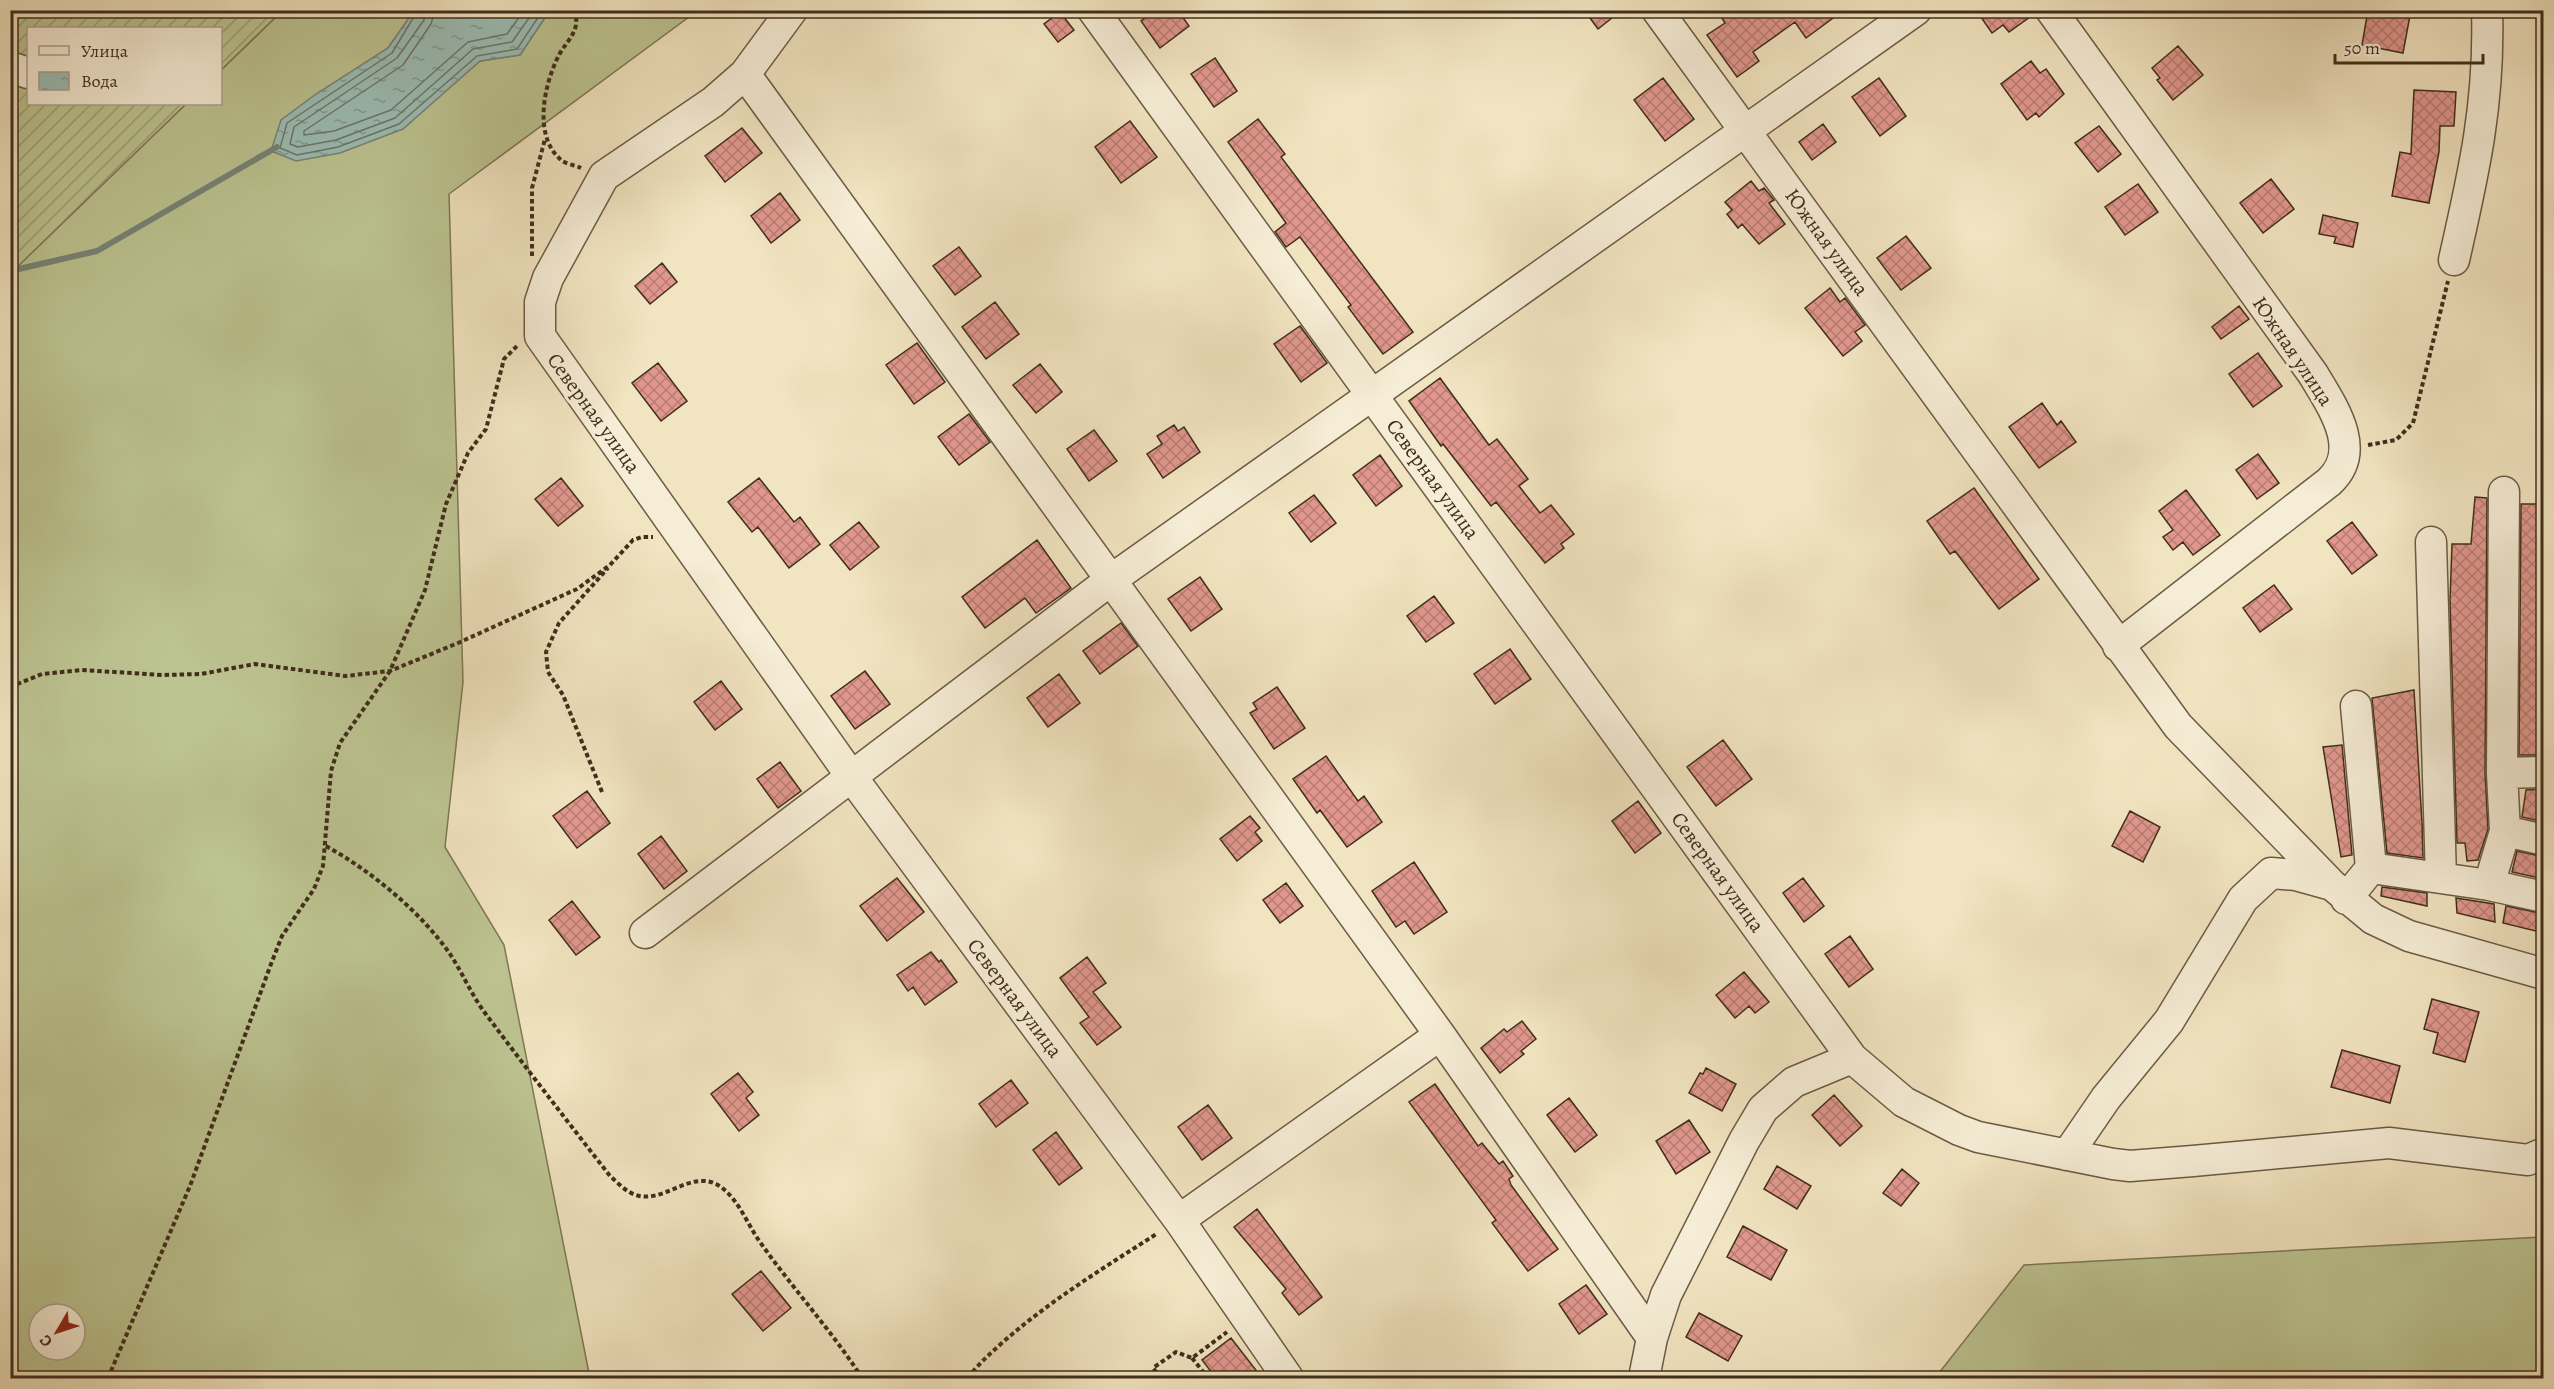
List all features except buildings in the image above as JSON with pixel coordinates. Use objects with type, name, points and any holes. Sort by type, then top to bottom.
[{"type":"street","name":"Северная улица","points":[[792,10],[745,74],[713,102],[604,176],[548,278],[540,302],[539,331],[546,347],[684,538],[850,776],[1179,1220],[1288,1378]]},
{"type":"street","name":"Северная улица","points":[[1093,10],[1852,1058],[1904,1102],[1939,1122],[1978,1137],[2130,1166],[2389,1143],[2528,1160],[2544,1153]]},
{"type":"street","name":"Южная улица","points":[[1657,10],[2178,726],[2339,892]]},
{"type":"street","points":[[645,933],[1112,579],[1916,10]]},
{"type":"street","name":"Южная улица","points":[[2051,10],[2313,374],[2338,420],[2345,446]]},
{"type":"street","points":[[2454,260],[2480,147],[2489,63],[2487,10]]},
{"type":"street","points":[[10,67],[27,73]]},
{"type":"street","points":[[745,74],[1440,1035],[1652,1338]]},
{"type":"street","points":[[2118,646],[2329,482],[2339,470],[2345,446]]},
{"type":"street","points":[[2489,885],[2505,831],[2502,773],[2504,492]]},
{"type":"street","points":[[2431,543],[2441,878]]},
{"type":"street","points":[[2356,706],[2371,868]]},
{"type":"street","points":[[2502,773],[2544,772]]},
{"type":"street","points":[[2505,831],[2544,840]]},
{"type":"street","points":[[2339,892],[2371,868],[2489,885],[2544,897]]},
{"type":"street","points":[[2067,1155],[2106,1098],[2169,1021],[2243,899],[2271,873],[2296,875],[2339,892],[2373,919],[2409,936],[2544,974]]},
{"type":"street","points":[[1179,1220],[1440,1035]]},
{"type":"street","points":[[1644,1378],[1651,1353],[1652,1338],[1666,1295],[1744,1141],[1763,1109],[1794,1082],[1852,1058]]},
{"type":"path","points":[[532,260],[532,188],[545,139],[545,92],[559,54],[573,37],[577,18],[574,10]]},
{"type":"path","points":[[545,139],[561,161],[604,176]]},
{"type":"path","points":[[2345,446],[2389,444],[2413,423],[2454,260]]},
{"type":"path","points":[[108,1378],[190,1186],[282,936],[314,889],[323,867],[331,771],[340,743],[390,671],[425,590],[446,504],[468,453],[486,429],[504,359],[518,345],[539,331]]},
{"type":"path","points":[[602,792],[563,695],[548,672],[546,652],[559,623],[626,545],[642,537],[684,538]]},
{"type":"path","points":[[10,687],[42,674],[82,670],[163,675],[201,674],[255,664],[345,676],[390,671],[577,589],[610,565]]},
{"type":"path","points":[[326,846],[348,859],[411,909],[432,931],[451,955],[483,1010],[610,1176],[635,1195],[644,1197],[693,1182],[712,1183],[726,1191],[759,1240],[844,1349],[862,1378]]},
{"type":"path","points":[[968,1378],[976,1367],[1014,1332],[1072,1287],[1179,1220]]},
{"type":"path","points":[[1192,1358],[1246,1318]]},
{"type":"path","points":[[1161,1378],[1154,1368],[1176,1352],[1192,1358],[1208,1378]]},
{"type":"green space","points":[[11,11],[282,11],[222,69],[222,27],[27,27],[27,105],[185,105],[11,273]]},
{"type":"green space","points":[[282,11],[414,11],[388,48],[355,71],[443,93],[480,61],[520,55],[544,19],[542,11],[697,11],[449,194],[463,682],[445,847],[504,945],[590,1378],[11,1378],[10,273],[185,105],[222,105],[222,69]]},
{"type":"green space","points":[[2543,1237],[2543,1378],[1935,1378],[2024,1265]]},
{"type":"water","points":[[414,11],[542,11],[544,19],[520,55],[480,61],[403,129],[340,153],[296,161],[271,151],[281,120],[316,94],[388,48]]},
{"type":"waterway","points":[[10,271],[97,251],[277,147]]}]
